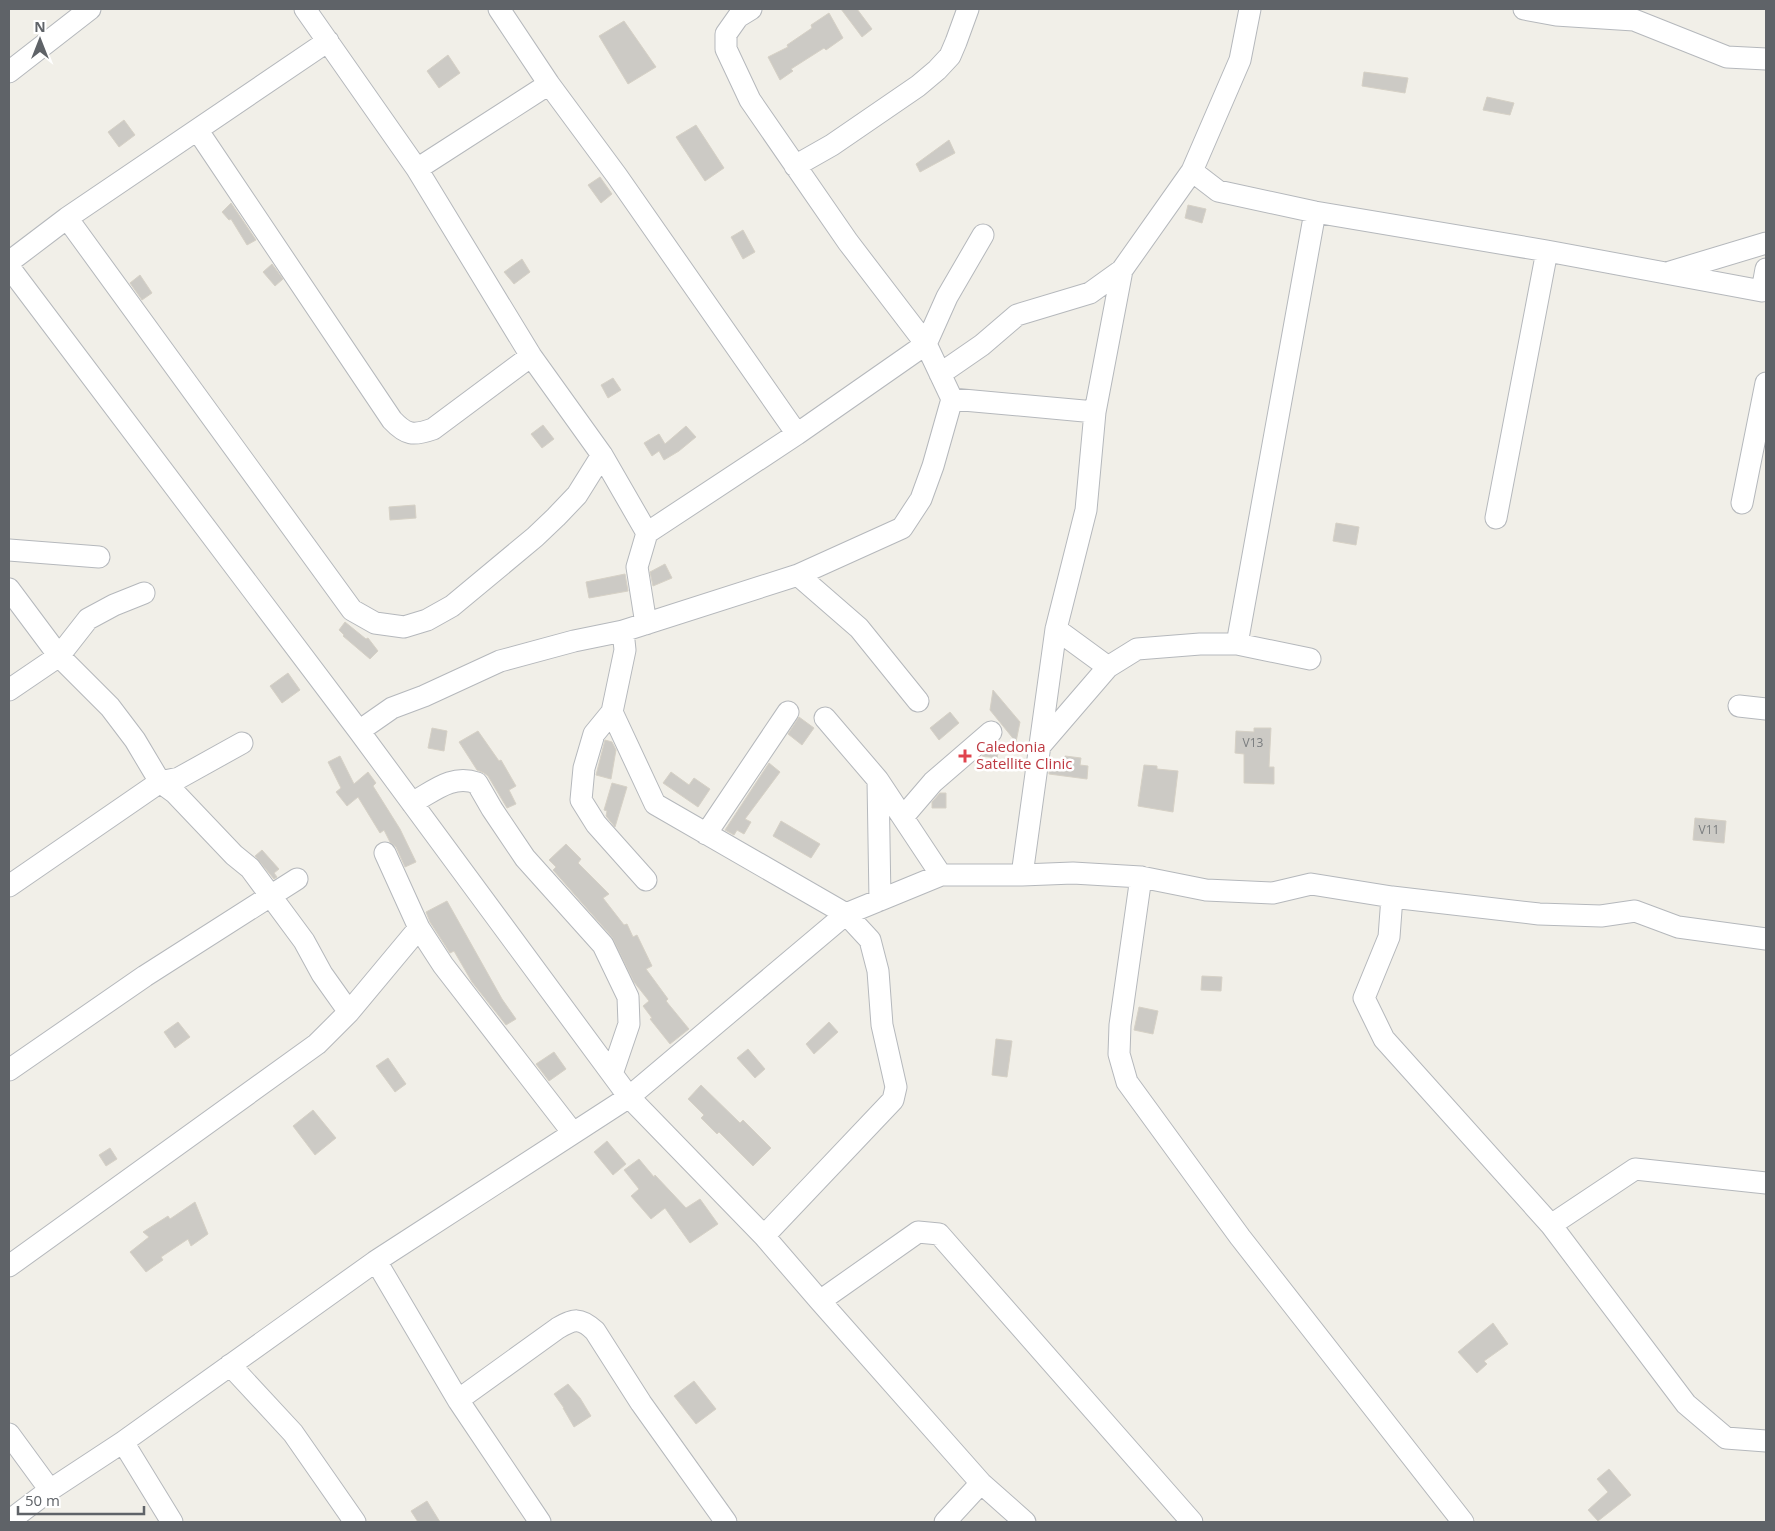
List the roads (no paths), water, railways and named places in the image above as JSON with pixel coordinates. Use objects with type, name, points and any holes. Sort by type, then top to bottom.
[{"type":"street","points":[[9,72],[90,9]]},
{"type":"street","points":[[305,9],[417,169],[531,356],[602,455],[648,533]]},
{"type":"street","points":[[500,9],[549,84],[617,176],[797,434]]},
{"type":"street","points":[[359,731],[392,708],[424,696],[500,661],[574,641],[623,631],[798,575],[902,528],[921,499],[933,466],[952,399],[926,344],[848,242],[750,100],[726,49],[726,34],[738,17],[751,9]]},
{"type":"street","points":[[795,166],[832,145],[918,86],[937,70],[950,56],[968,9]]},
{"type":"street","points":[[940,374],[982,345],[1017,315],[1090,293],[1122,270],[1192,171],[1240,60],[1250,9]]},
{"type":"street","points":[[1524,9],[1556,15],[1634,20],[1727,58],[1766,59]]},
{"type":"street","points":[[328,42],[68,218],[11,274],[359,731],[629,1097],[764,1236],[981,1483],[1025,1522]]},
{"type":"street","points":[[417,169],[549,84]]},
{"type":"street","points":[[198,131],[392,420],[400,427],[409,433],[422,433],[433,429],[531,356]]},
{"type":"street","points":[[1192,171],[1218,191],[1315,212],[1547,250],[1667,273],[1764,299],[1766,269]]},
{"type":"street","points":[[1237,644],[1315,212]]},
{"type":"street","points":[[68,218],[352,610],[375,623],[404,627],[427,620],[452,606],[535,537],[556,517],[577,495],[602,455]]},
{"type":"street","points":[[646,624],[637,567],[648,533],[797,434],[926,344],[947,296],[983,235]]},
{"type":"street","points":[[1667,273],[1766,243]]},
{"type":"street","points":[[1496,518],[1547,250]]},
{"type":"street","points":[[1022,875],[1056,629],[1086,510],[1095,412],[1122,270]]},
{"type":"street","points":[[1742,503],[1766,383]]},
{"type":"street","points":[[952,399],[1095,412]]},
{"type":"street","points":[[9,550],[99,557]]},
{"type":"street","points":[[798,575],[859,628],[918,702]]},
{"type":"street","points":[[9,589],[59,656],[110,707],[135,740],[160,782],[174,792],[234,855],[250,868],[304,941],[322,974],[349,1012]]},
{"type":"street","points":[[9,690],[59,656],[88,619],[114,605],[144,593]]},
{"type":"street","points":[[1056,629],[1108,667]]},
{"type":"street","points":[[623,631],[626,650],[612,712],[594,734],[584,768],[581,800],[596,824],[646,880]]},
{"type":"street","points":[[1040,747],[1108,667],[1137,649],[1200,644],[1237,644],[1310,659]]},
{"type":"street","points":[[1739,706],[1766,709]]},
{"type":"street","points":[[612,712],[655,804],[846,914],[870,940],[878,970],[882,1026],[896,1087],[893,1100],[764,1236]]},
{"type":"street","points":[[706,834],[788,712]]},
{"type":"street","points":[[825,718],[878,780],[941,875]]},
{"type":"street","points":[[903,818],[933,782],[991,732]]},
{"type":"street","points":[[9,886],[160,782],[179,778],[242,743]]},
{"type":"street","points":[[412,803],[449,782],[467,780],[477,783],[525,858],[603,945],[628,997],[629,1024],[612,1074]]},
{"type":"street","points":[[878,780],[880,900]]},
{"type":"street","points":[[385,853],[418,928],[444,966],[573,1133]]},
{"type":"street","points":[[9,1522],[50,1490],[123,1442],[376,1261],[629,1097],[846,914],[941,875],[1073,873],[1141,878],[1206,890],[1273,893],[1312,884],[1392,897],[1539,914],[1601,916],[1635,911],[1678,927],[1766,939]]},
{"type":"street","points":[[1141,878],[1120,1025],[1118,1054],[1127,1082],[1240,1237],[1463,1522]]},
{"type":"street","points":[[9,1070],[145,976],[298,879]]},
{"type":"street","points":[[1392,897],[1389,938],[1364,998],[1384,1040],[1551,1225],[1686,1404],[1726,1438],[1766,1441]]},
{"type":"street","points":[[9,1266],[317,1044],[349,1012],[418,928]]},
{"type":"street","points":[[1551,1225],[1635,1170],[1766,1182]]},
{"type":"street","points":[[820,1301],[918,1232],[940,1234],[1192,1522]]},
{"type":"street","points":[[376,1261],[458,1400],[540,1522]]},
{"type":"street","points":[[458,1400],[558,1328],[570,1322],[580,1320],[588,1324],[595,1331],[641,1403],[726,1522]]},
{"type":"street","points":[[230,1365],[293,1433],[355,1522]]},
{"type":"street","points":[[9,1434],[50,1490]]},
{"type":"street","points":[[123,1442],[172,1522]]},
{"type":"street","points":[[945,1522],[981,1483]]},
{"type":"place","name":"Caledonia Satellite Clinic","points":[[965,756]]}]
